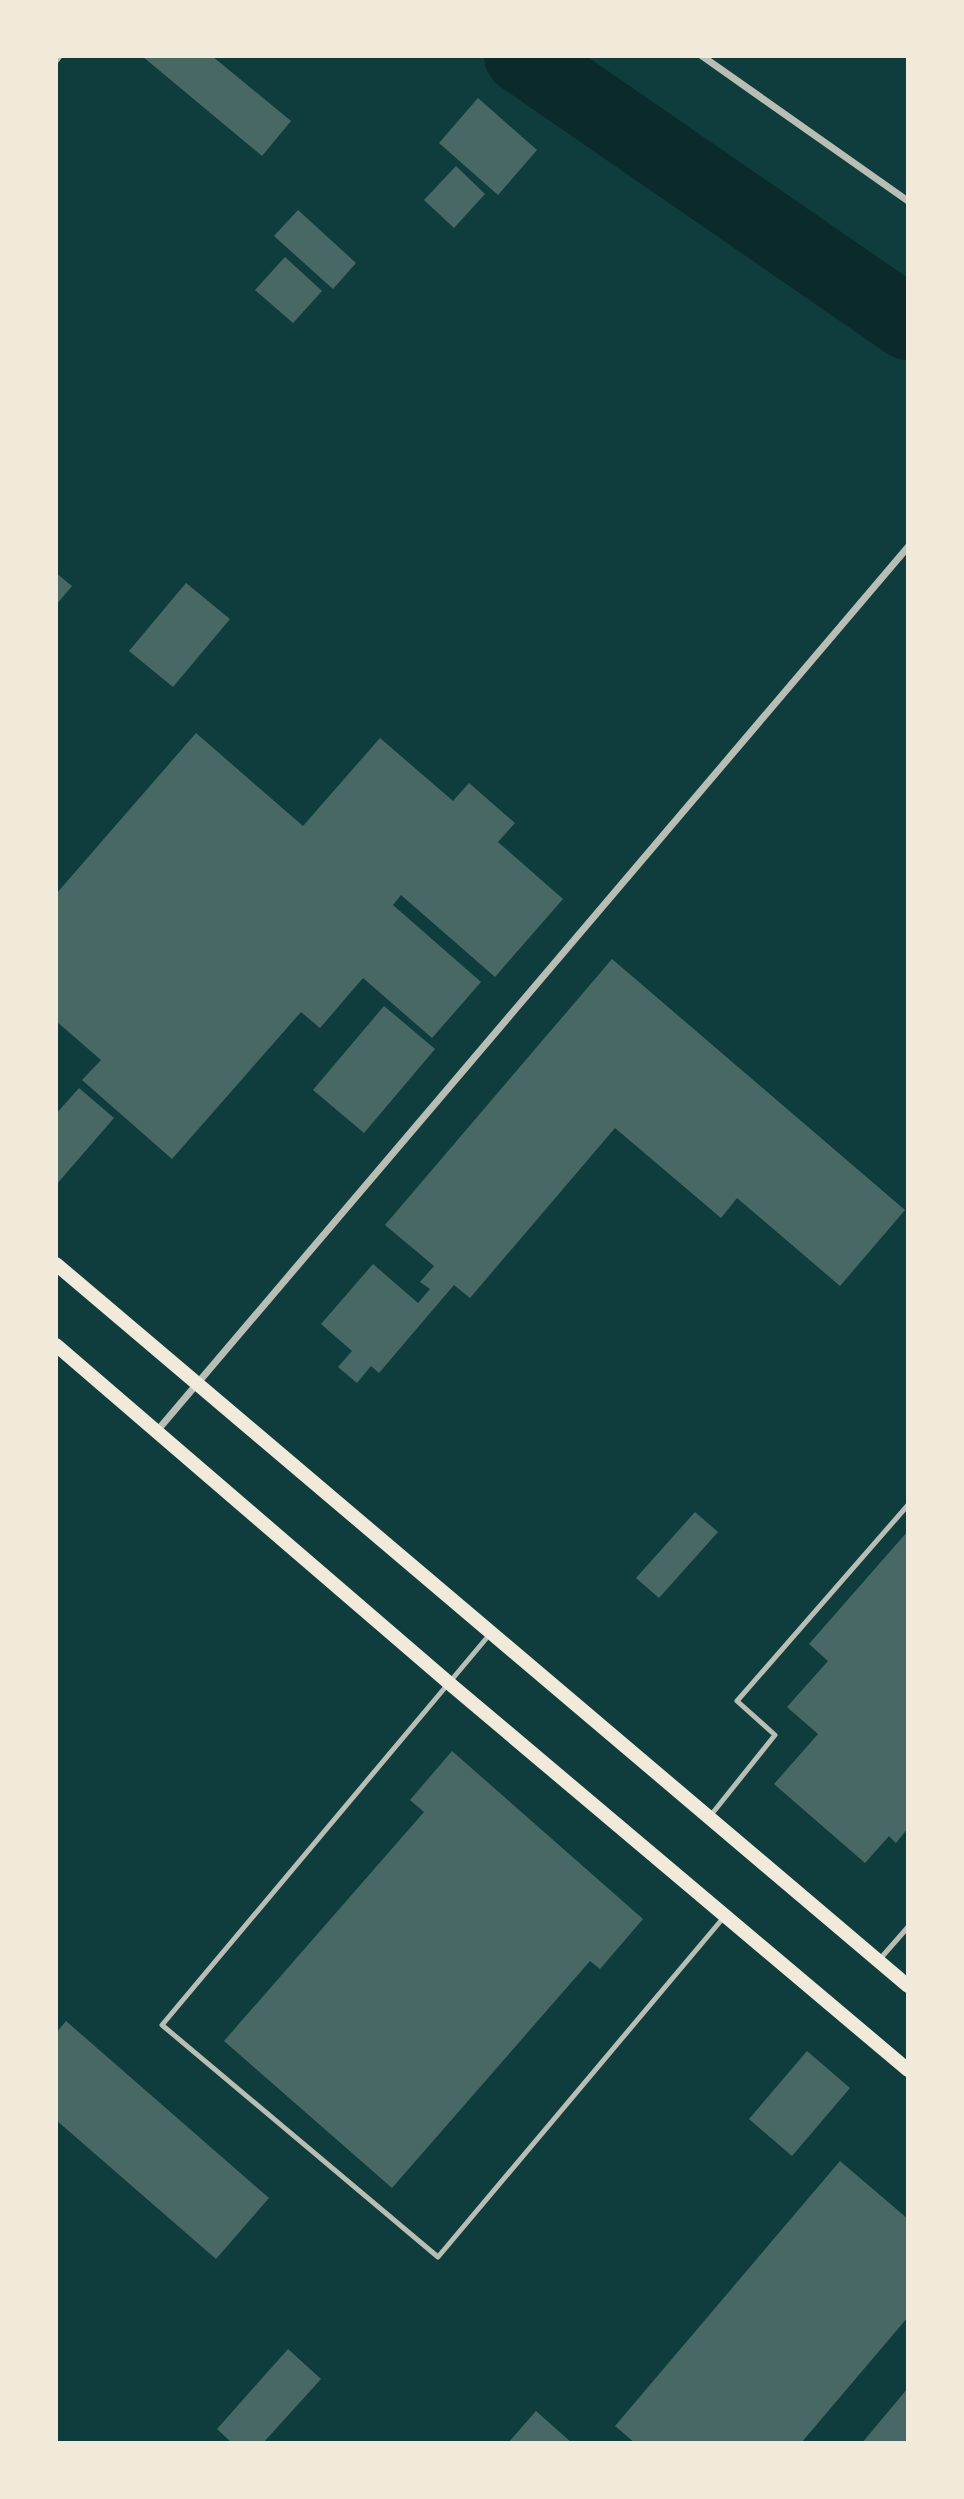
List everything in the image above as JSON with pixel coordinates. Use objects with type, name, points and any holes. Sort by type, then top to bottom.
[{"type":"main road","points":[[56,1264],[908,1986]]},
{"type":"main road","points":[[56,1345],[449,1683],[908,2070]]},
{"type":"street","points":[[702,56],[908,201]]},
{"type":"street","points":[[157,1431],[908,547]]},
{"type":"lane","points":[[709,1818],[775,1735],[737,1701],[908,1505]]},
{"type":"lane","points":[[490,1634],[162,2025],[438,2257],[725,1915]]},
{"type":"lane","points":[[879,1961],[908,1927]]},
{"type":"building","points":[[142,56],[212,56],[291,121],[262,156]]},
{"type":"building","points":[[478,98],[537,150],[498,195],[439,143]]},
{"type":"building","points":[[456,166],[485,194],[454,228],[424,200]]},
{"type":"building","points":[[298,210],[356,263],[333,289],[274,236]]},
{"type":"building","points":[[285,257],[322,291],[293,323],[255,290]]},
{"type":"building","points":[[56,573],[72,586],[56,605]]},
{"type":"building","points":[[186,583],[230,619],[173,687],[129,651]]},
{"type":"building","points":[[196,733],[303,826],[380,738],[453,801],[469,783],[515,823],[498,842],[563,899],[495,977],[401,895],[393,905],[481,982],[432,1038],[363,978],[320,1028],[301,1012],[172,1159],[82,1080],[101,1060],[56,1021],[56,894]]},
{"type":"building","points":[[612,959],[905,1210],[840,1286],[737,1198],[721,1218],[615,1128],[470,1298],[454,1285],[379,1373],[371,1366],[357,1383],[338,1367],[352,1351],[321,1324],[373,1264],[418,1303],[430,1289],[420,1282],[434,1266],[385,1225]]},
{"type":"building","points":[[384,1006],[435,1049],[364,1133],[313,1090]]},
{"type":"building","points":[[79,1088],[114,1118],[56,1185],[56,1114]]},
{"type":"building","points":[[695,1512],[718,1532],[659,1598],[636,1578]]},
{"type":"building","points":[[908,1531],[908,1828],[896,1843],[889,1836],[865,1863],[774,1784],[818,1734],[787,1707],[828,1661],[809,1644]]},
{"type":"building","points":[[452,1751],[643,1919],[600,1969],[590,1961],[392,2188],[224,2041],[424,1812],[410,1800]]},
{"type":"building","points":[[66,2021],[269,2198],[216,2259],[56,2120],[56,2033]]},
{"type":"building","points":[[807,2051],[850,2088],[792,2156],[749,2119]]},
{"type":"building","points":[[840,2161],[908,2219],[908,2317],[801,2443],[635,2443],[615,2426]]},
{"type":"building","points":[[288,2349],[321,2379],[263,2443],[232,2443],[217,2429]]},
{"type":"building","points":[[908,2388],[908,2443],[862,2443]]},
{"type":"building","points":[[536,2411],[572,2443],[508,2443]]},
{"type":"waterway","points":[[521,56],[908,323]]}]
